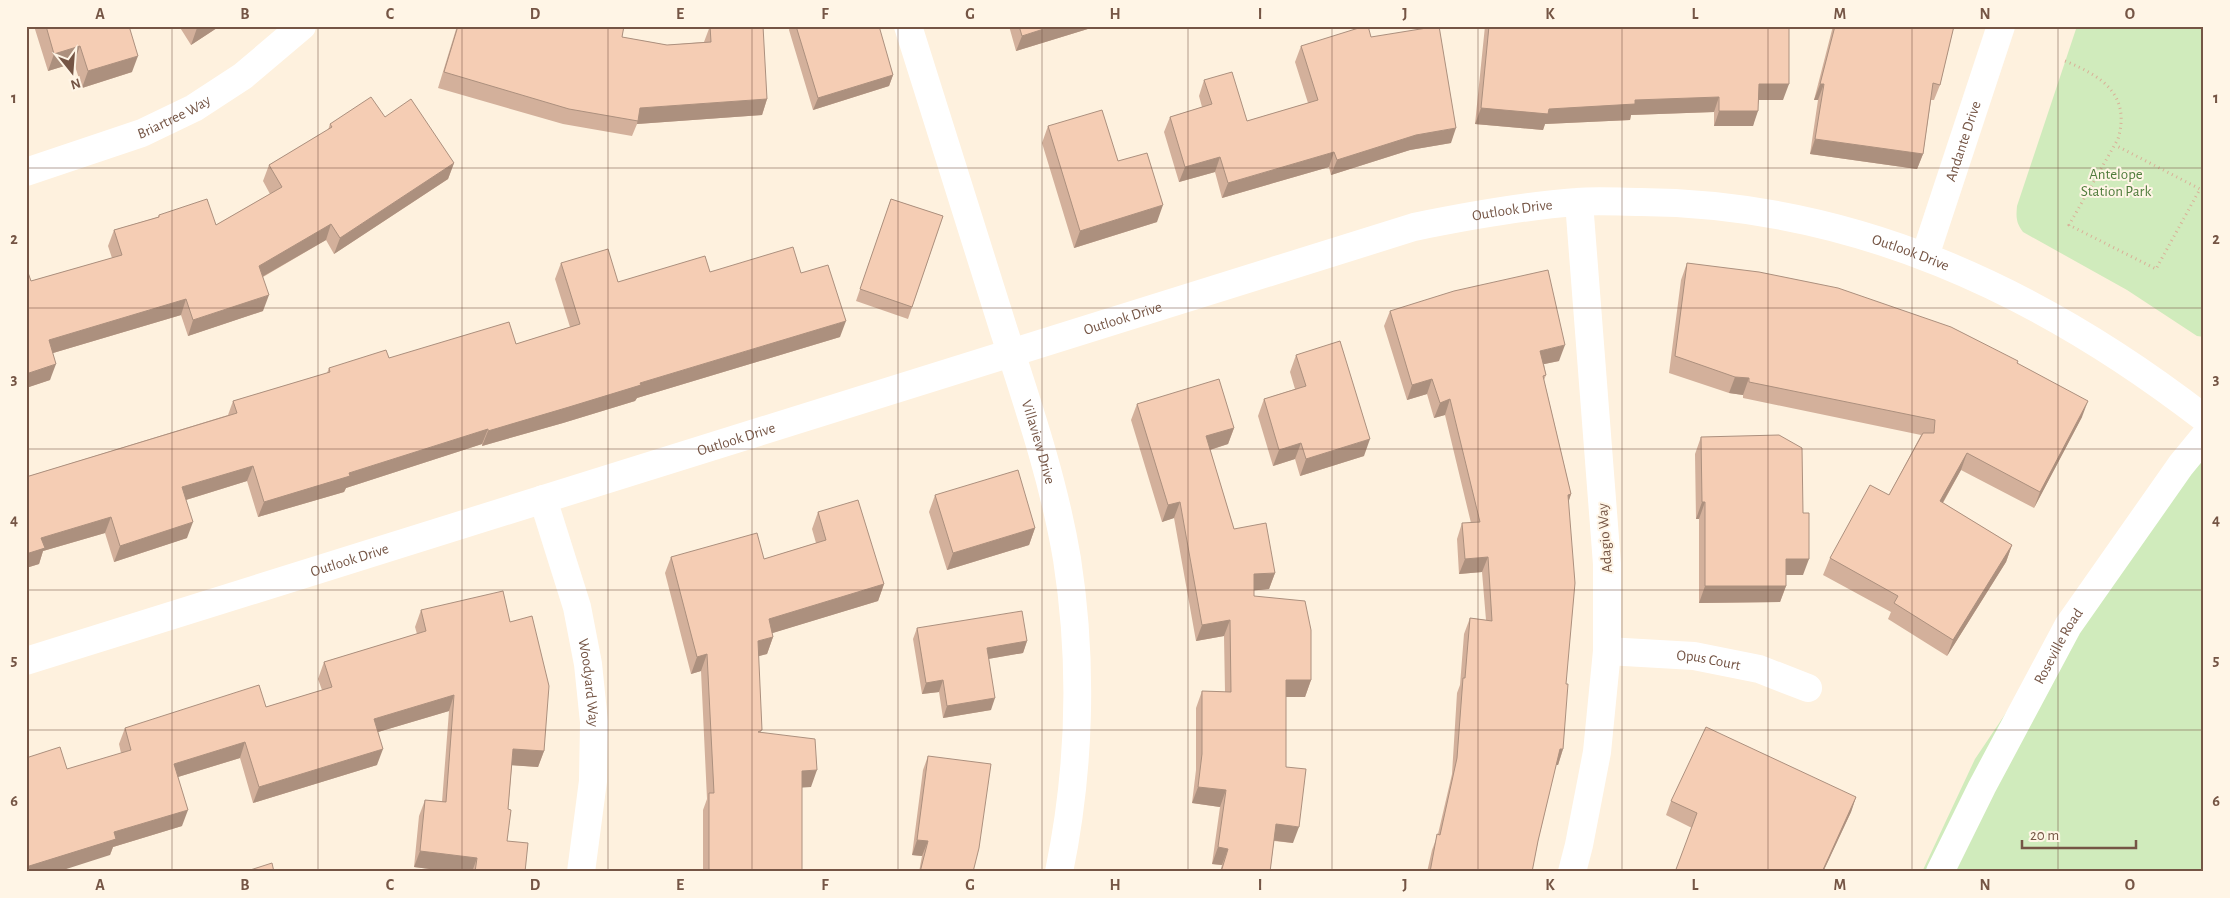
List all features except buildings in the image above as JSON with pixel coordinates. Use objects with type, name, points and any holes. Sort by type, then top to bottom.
[{"type":"street","name":"Briartree Way","points":[[26,172],[142,134],[194,108],[243,76],[302,26]]},
{"type":"street","name":"Villaview Drive","points":[[908,26],[1011,352],[1055,499],[1067,559],[1076,651],[1076,743],[1066,834],[1059,872]]},
{"type":"street","name":"Andante Drive","points":[[1925,256],[2001,26]]},
{"type":"street","name":"Outlook Drive","points":[[26,661],[1414,227],[1486,212],[1579,202],[1679,202],[1753,210],[1855,232],[1925,256],[2033,305],[2105,348],[2162,386],[2204,418]]},
{"type":"street","name":"Adagio Way","points":[[1572,872],[1597,752],[1607,651],[1607,564],[1579,202]]},
{"type":"street","name":"Roseville Road","points":[[1940,872],[1982,787],[2068,626],[2181,465],[2204,437]]},
{"type":"street","name":"Woodyard Way","points":[[542,499],[577,607],[589,674],[594,722],[593,781],[581,872]]},
{"type":"street","name":"Opus Court","points":[[1607,651],[1694,656],[1758,669],[1808,688]]},
{"type":"path","points":[[2065,62],[2089,71],[2105,83],[2117,96],[2121,110],[2121,130],[2115,145],[2069,225],[2156,268],[2204,184]]},
{"type":"path","points":[[2115,145],[2199,190]]},
{"type":"green space","name":"Antelope Station Park","points":[[2077,26],[2204,26],[2204,337],[2197,336],[2127,290],[2023,232],[2019,226],[2017,206]]},
{"type":"green space","points":[[2204,432],[2204,872],[1922,872],[1975,759],[2178,457]]}]
